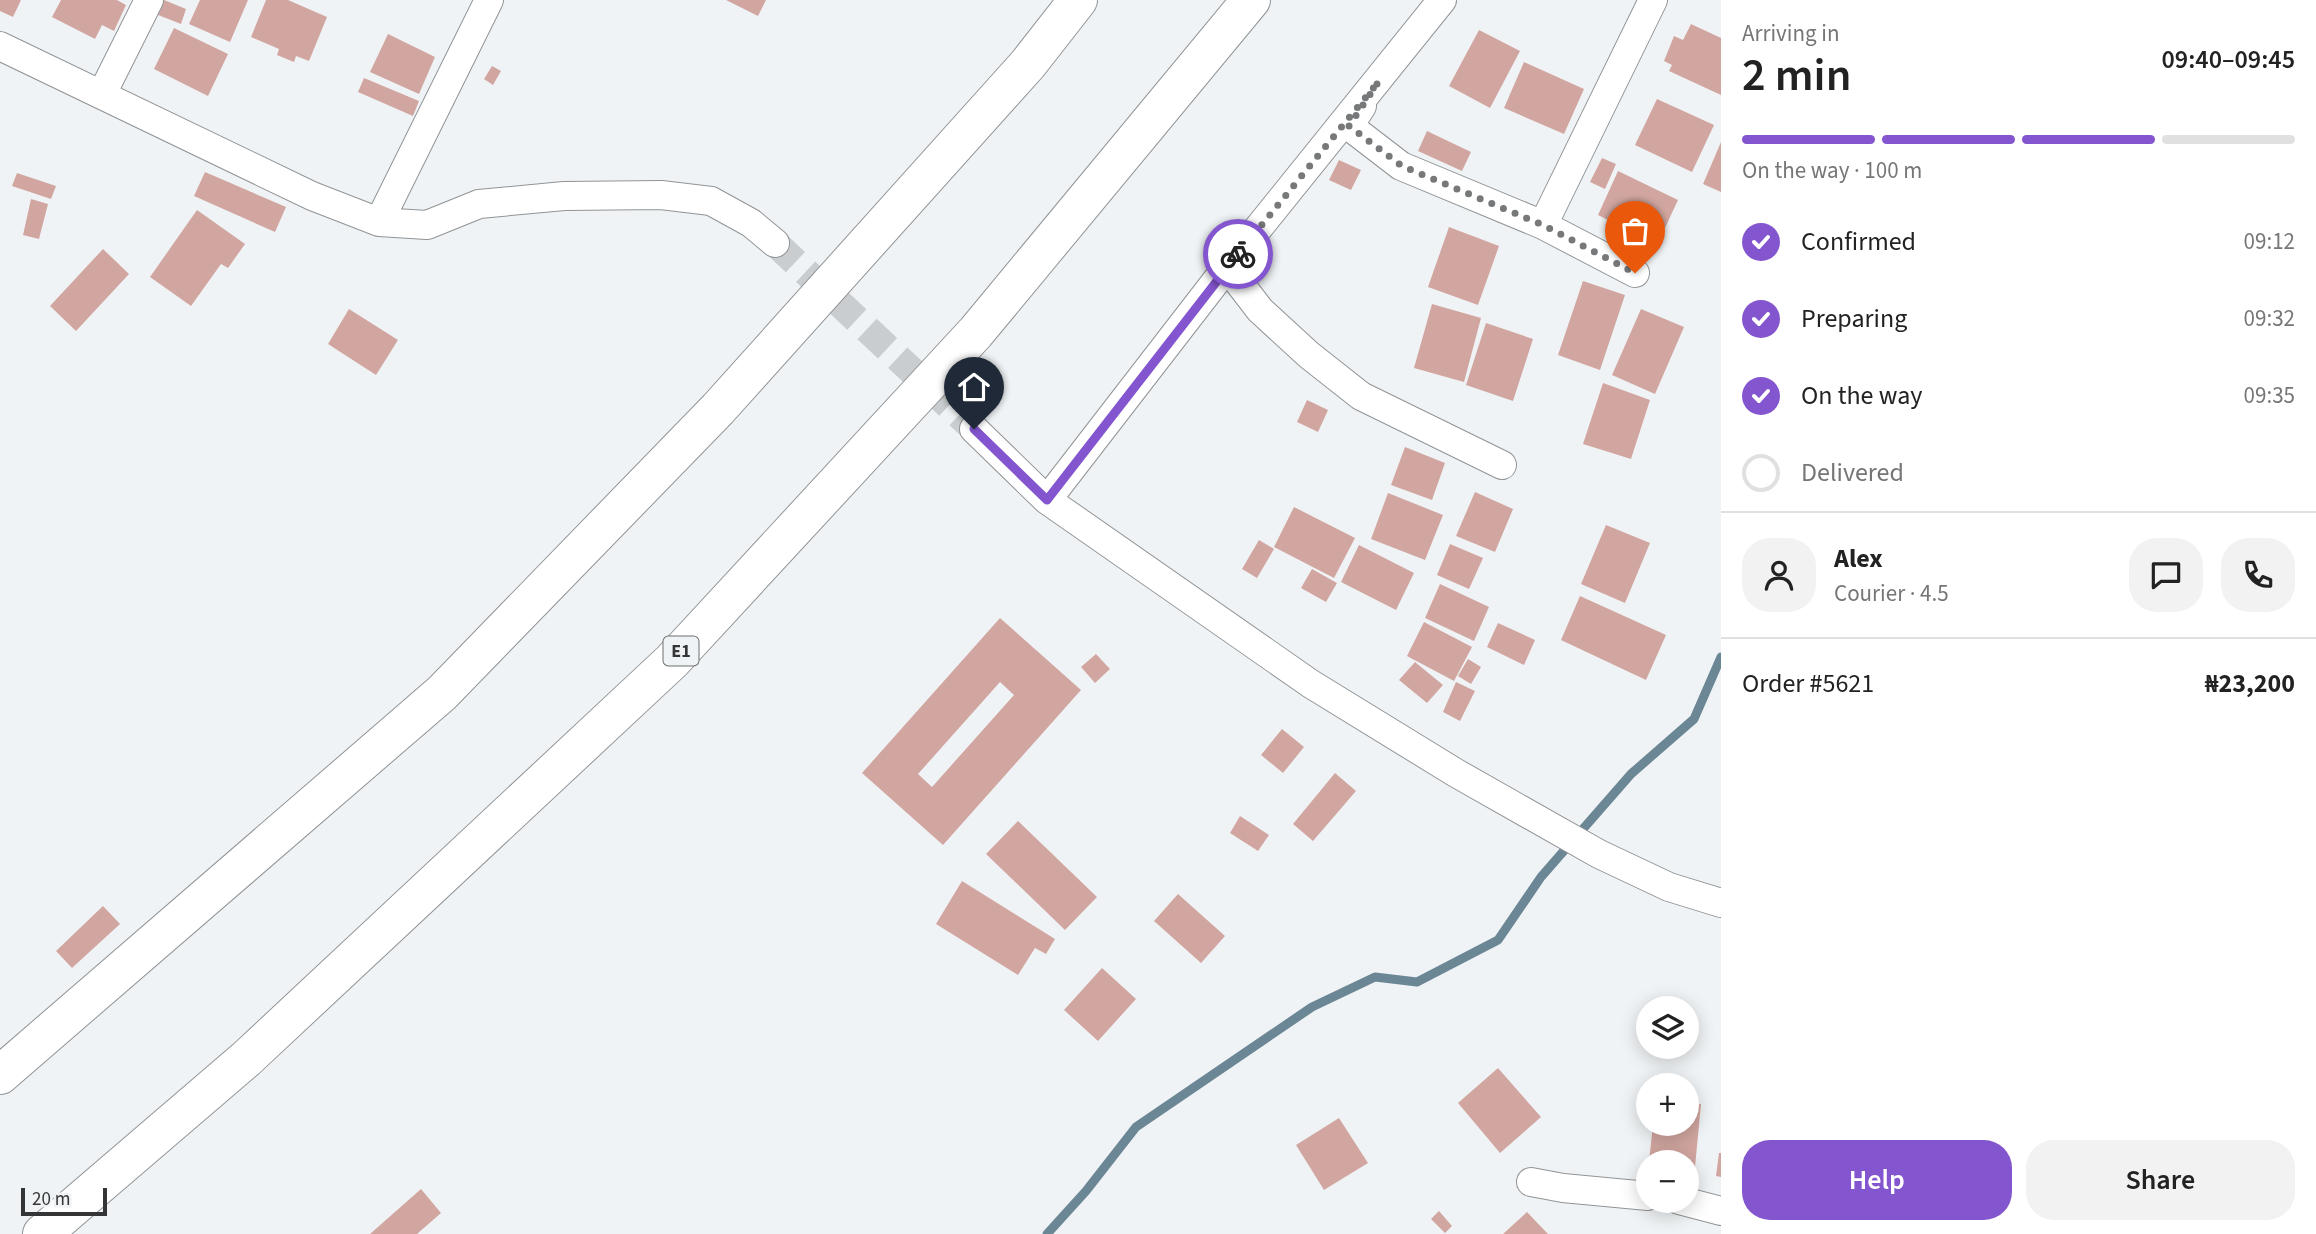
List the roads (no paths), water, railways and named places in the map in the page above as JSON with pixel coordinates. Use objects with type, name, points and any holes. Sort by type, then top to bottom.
[{"type":"highway","points":[[0,1075],[442,693],[718,409],[1028,64],[1078,0]]},
{"type":"highway","name":"E1","points":[[42,1234],[246,1059],[672,661],[976,332],[1251,0]]},
{"type":"street","points":[[102,94],[149,0]]},
{"type":"street","points":[[379,222],[489,0]]},
{"type":"street","points":[[1047,500],[1227,267],[1442,0]]},
{"type":"street","points":[[1543,225],[1653,0]]},
{"type":"street","points":[[0,46],[312,196],[379,222],[427,225],[480,204],[564,196],[661,195],[711,201],[751,223],[775,243]]},
{"type":"street","points":[[1379,81],[1349,126],[1402,166],[1543,225],[1635,273]]},
{"type":"street","points":[[1227,267],[1259,310],[1309,355],[1361,396],[1502,465]]},
{"type":"street","points":[[974,429],[1047,500],[1311,684],[1457,773],[1600,854],[1670,887],[1721,902]]},
{"type":"street","points":[[1531,1182],[1636,1195]]},
{"type":"street","points":[[1699,1205],[1721,1210]]},
{"type":"waterway","points":[[1047,1234],[1086,1191],[1136,1127],[1312,1007],[1375,977],[1417,982],[1498,940],[1541,877],[1631,774],[1694,719],[1721,657]]},
{"type":"tunnel","points":[[775,243],[974,429]]}]
